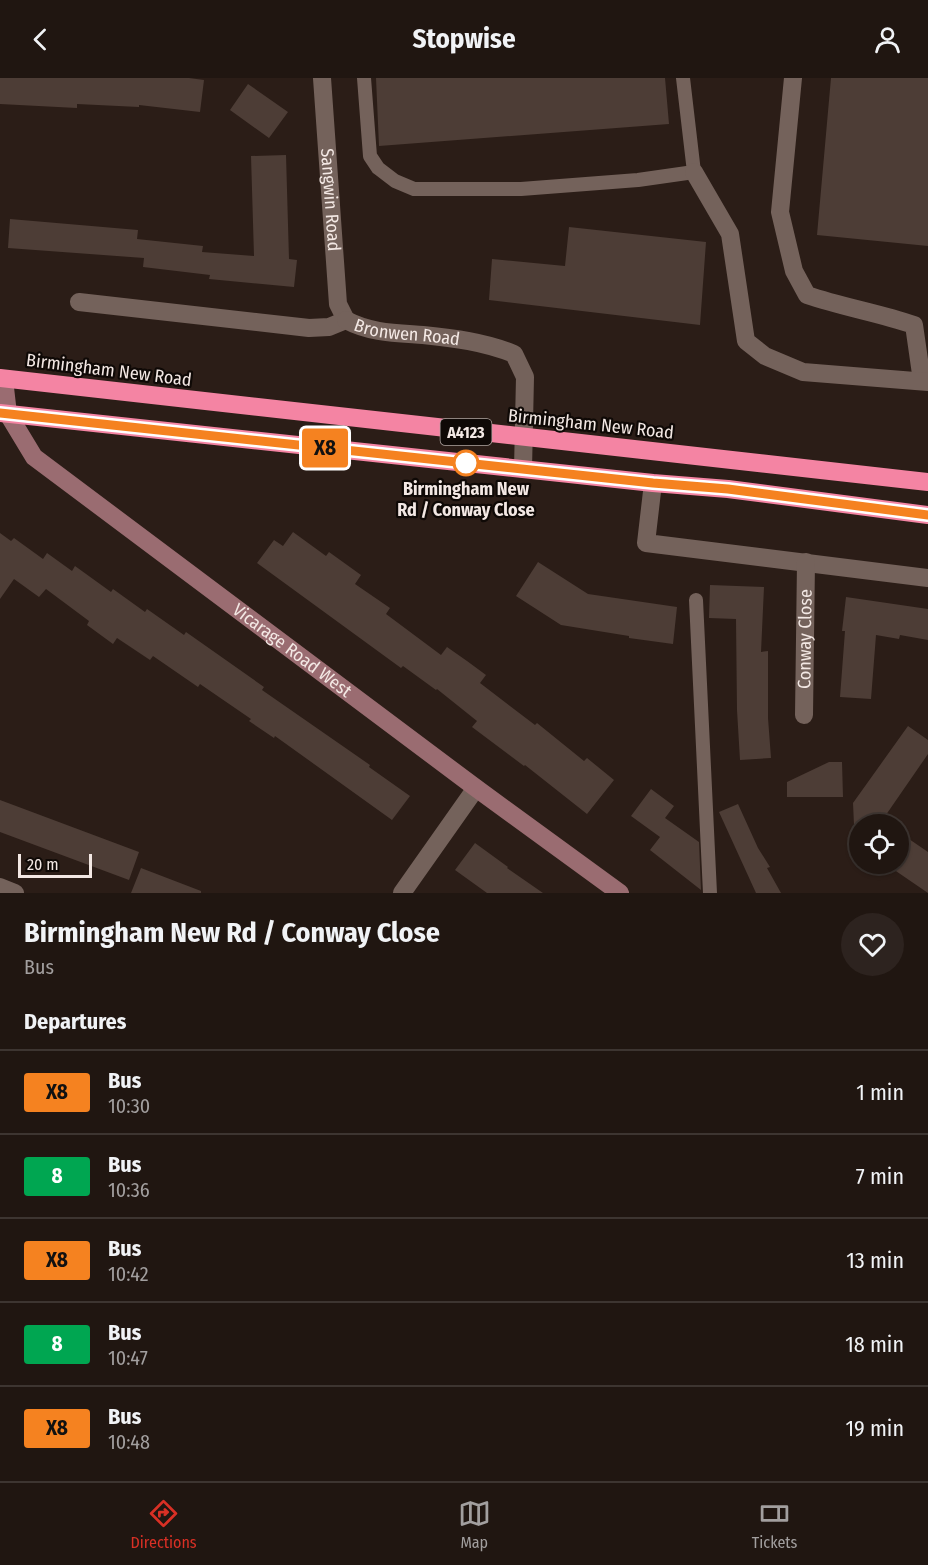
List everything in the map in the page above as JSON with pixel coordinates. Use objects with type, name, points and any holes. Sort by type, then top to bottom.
[{"type":"highway","name":"Birmingham New Road","points":[[2,379],[928,482]]},
{"type":"highway","name":"A4123","points":[[4,414],[728,489],[928,515]]},
{"type":"main road","name":"Vicarage Road West","points":[[2,379],[4,414],[34,457],[620,893]]},
{"type":"street","name":"Sangwin Road","points":[[322,78],[338,304],[346,320]]},
{"type":"street","points":[[694,172],[730,234],[746,341],[765,356],[803,372],[925,382],[914,325],[807,295],[794,271],[780,212],[793,78]]},
{"type":"street","name":"Bronwen Road","points":[[79,302],[309,328],[329,327],[346,320],[359,327],[378,331],[495,346],[514,354],[525,377],[523,469]]},
{"type":"street","points":[[653,483],[646,543],[928,578]]},
{"type":"street","name":"Conway Close","points":[[804,715],[806,562]]},
{"type":"street","points":[[402,893],[476,788]]},
{"type":"street","points":[[0,887],[15,893]]},
{"type":"lane","points":[[364,78],[370,156],[378,168],[395,181],[414,189],[521,189],[638,180],[694,172],[683,78]]},
{"type":"lane","points":[[696,600],[710,893]]},
{"type":"building","points":[[0,78],[189,78],[204,80],[200,112],[139,105],[139,107],[77,104],[77,108],[0,104]]},
{"type":"building","points":[[376,78],[665,78],[669,124],[379,146]]},
{"type":"building","points":[[831,78],[928,78],[928,246],[817,235]]},
{"type":"building","points":[[248,84],[288,112],[269,138],[230,110]]},
{"type":"building","points":[[286,155],[289,259],[297,260],[294,287],[209,279],[210,275],[143,267],[144,258],[8,248],[10,219],[138,230],[137,239],[203,246],[202,252],[254,256],[251,156]]},
{"type":"building","points":[[569,227],[706,242],[700,325],[489,300],[492,259],[565,266]]},
{"type":"building","points":[[293,532],[326,556],[329,552],[361,575],[355,584],[390,608],[386,614],[441,655],[447,647],[467,661],[486,675],[480,683],[535,725],[537,723],[584,761],[587,758],[614,780],[587,814],[472,727],[477,721],[437,689],[403,666],[401,668],[257,563],[274,540],[283,546]]},
{"type":"building","points":[[0,533],[11,541],[14,538],[43,559],[47,553],[72,571],[75,566],[111,592],[113,589],[145,612],[147,609],[184,635],[186,632],[264,687],[262,690],[370,765],[369,767],[410,796],[392,820],[275,736],[274,738],[249,721],[251,719],[200,684],[198,687],[153,656],[150,660],[117,638],[113,644],[87,625],[89,621],[46,589],[39,597],[14,579],[0,599]]},
{"type":"building","points":[[538,562],[588,594],[677,607],[673,644],[561,625],[516,596]]},
{"type":"building","points":[[710,585],[764,587],[761,652],[768,651],[768,718],[771,758],[740,760],[736,619],[709,618]]},
{"type":"building","points":[[846,597],[928,609],[928,640],[900,635],[899,639],[876,635],[871,699],[840,697],[845,631],[842,631]]},
{"type":"building","points":[[908,726],[928,740],[928,754],[887,814],[854,814],[853,803]]},
{"type":"building","points":[[829,762],[842,762],[843,797],[787,797],[787,782]]},
{"type":"building","points":[[651,789],[674,806],[665,818],[699,842],[701,890],[650,850],[660,837],[631,816]]},
{"type":"building","points":[[0,800],[139,852],[129,880],[0,832]]},
{"type":"building","points":[[738,804],[781,893],[756,893],[719,812]]},
{"type":"building","points":[[909,839],[928,852],[928,893],[900,874],[909,874]]},
{"type":"building","points":[[475,843],[543,893],[487,893],[455,870]]},
{"type":"building","points":[[141,868],[201,891],[201,893],[131,893]]},
{"type":"bus line","name":"X8","points":[[0,413],[653,483],[728,489],[928,515]]},
{"type":"place","name":"Birmingham New Rd / Conway Close","points":[[466,463]]}]
